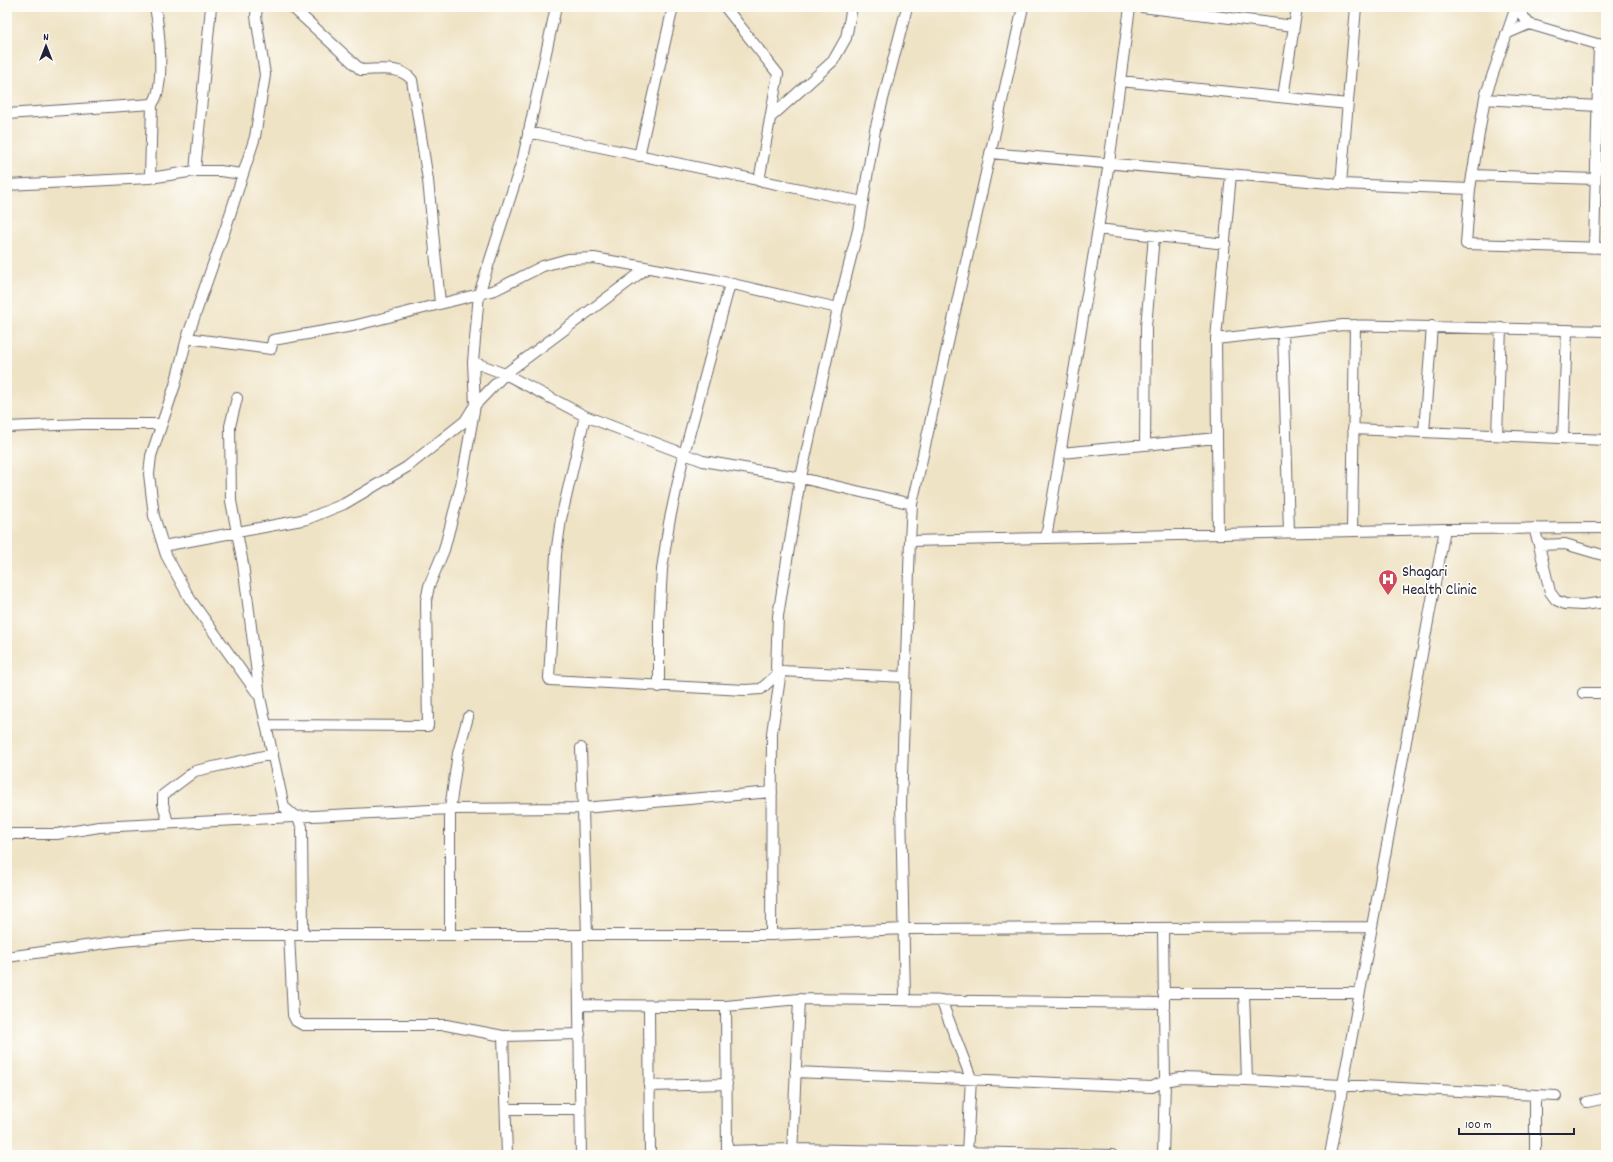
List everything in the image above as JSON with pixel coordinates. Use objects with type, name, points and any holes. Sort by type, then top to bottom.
[{"type":"street","points":[[150,178],[152,104],[156,100],[159,83],[160,46],[155,7]]},
{"type":"street","points":[[195,171],[211,7]]},
{"type":"street","points":[[257,7],[256,16],[265,75],[255,137],[187,338],[175,386],[151,456],[149,474],[154,516],[166,555],[190,599],[260,697]]},
{"type":"street","points":[[292,7],[361,70],[400,70],[407,73],[412,80],[428,180],[440,303]]},
{"type":"street","points":[[267,724],[428,726],[426,601],[429,586],[444,550],[461,485],[475,405],[473,362],[479,294],[523,158],[556,7]]},
{"type":"street","points":[[640,156],[674,7]]},
{"type":"street","points":[[725,7],[778,74],[759,181]]},
{"type":"street","points":[[771,117],[833,61],[846,38],[852,7]]},
{"type":"street","points":[[905,677],[781,671],[776,668],[778,616],[801,478],[838,308],[858,230],[875,130],[907,7]]},
{"type":"street","points":[[905,1000],[902,806],[905,677],[912,504],[1023,7]]},
{"type":"street","points":[[1046,538],[1109,163],[1130,7]]},
{"type":"street","points":[[1142,7],[1294,26]]},
{"type":"street","points":[[1283,97],[1297,7]]},
{"type":"street","points":[[1341,184],[1356,7]]},
{"type":"street","points":[[1516,7],[1529,24],[1603,45],[1597,106],[1594,248]]},
{"type":"street","points":[[1516,7],[1485,99],[1470,189],[1466,244],[1606,248]]},
{"type":"street","points":[[1506,34],[1529,24]]},
{"type":"street","points":[[1120,81],[1348,104]]},
{"type":"street","points":[[1485,99],[1597,106]]},
{"type":"street","points":[[7,114],[152,104]]},
{"type":"street","points":[[528,132],[863,202]]},
{"type":"street","points":[[990,153],[1341,184],[1470,189]]},
{"type":"street","points":[[7,184],[150,178],[195,171],[220,171],[242,174]]},
{"type":"street","points":[[1218,534],[1216,339],[1231,174]]},
{"type":"street","points":[[1472,175],[1595,179]]},
{"type":"street","points":[[1098,229],[1224,244]]},
{"type":"street","points":[[1146,445],[1146,327],[1154,236]]},
{"type":"street","points":[[187,338],[271,349],[273,340],[353,326],[495,290],[543,266],[568,259],[594,258],[730,284],[838,308]]},
{"type":"street","points":[[163,546],[236,531],[307,519],[344,504],[407,467],[465,421],[475,405],[505,374],[647,268]]},
{"type":"street","points":[[659,687],[659,622],[662,569],[669,523],[684,454],[730,284]]},
{"type":"street","points":[[1216,339],[1355,325],[1606,331]]},
{"type":"street","points":[[1352,531],[1355,325]]},
{"type":"street","points":[[1424,432],[1432,326]]},
{"type":"street","points":[[1497,435],[1501,328]]},
{"type":"street","points":[[1563,438],[1567,330]]},
{"type":"street","points":[[1283,332],[1289,532]]},
{"type":"street","points":[[473,362],[505,374],[585,416],[703,461],[801,478],[912,504]]},
{"type":"street","points":[[237,398],[230,426],[231,501],[243,564],[260,697],[284,807],[295,817],[302,827],[303,934]]},
{"type":"street","points":[[585,416],[561,519],[556,554],[549,678],[554,681],[744,690],[761,689],[781,671]]},
{"type":"street","points":[[7,427],[81,424],[162,424]]},
{"type":"street","points":[[1354,429],[1606,440]]},
{"type":"street","points":[[1061,453],[1217,438]]},
{"type":"street","points":[[1534,528],[1540,545],[1550,592],[1556,600],[1565,604],[1606,602]]},
{"type":"street","points":[[910,541],[1445,529],[1606,528]]},
{"type":"street","points":[[1330,1155],[1445,529]]},
{"type":"street","points":[[1540,545],[1565,544],[1606,556]]},
{"type":"street","points":[[771,935],[772,733],[781,671]]},
{"type":"street","points":[[1583,693],[1606,693]]},
{"type":"street","points":[[450,934],[450,809],[458,753],[468,717]]},
{"type":"street","points":[[581,748],[583,808],[580,1005],[581,1155]]},
{"type":"street","points":[[168,823],[162,804],[163,795],[195,771],[273,754]]},
{"type":"street","points":[[7,834],[57,834],[99,827],[450,809],[583,808],[772,792]]},
{"type":"street","points":[[7,957],[159,937],[289,934],[771,935],[904,929],[1371,927]]},
{"type":"street","points":[[1163,929],[1165,1081],[1163,1155]]},
{"type":"street","points":[[289,934],[293,1015],[296,1021],[303,1025],[446,1025],[503,1036],[580,1034]]},
{"type":"street","points":[[580,1005],[726,1006],[799,999],[941,1000],[1163,998],[1244,993],[1359,993]]},
{"type":"street","points":[[1244,993],[1247,1080]]},
{"type":"street","points":[[792,1152],[799,999]]},
{"type":"street","points":[[941,1000],[971,1078],[967,1152]]},
{"type":"street","points":[[649,1006],[650,1155]]},
{"type":"street","points":[[726,1006],[727,1153],[967,1152],[1112,1155]]},
{"type":"street","points":[[503,1036],[507,1155]]},
{"type":"street","points":[[795,1072],[971,1078],[1152,1087],[1165,1081],[1180,1078],[1247,1080],[1556,1096]]},
{"type":"street","points":[[649,1086],[727,1084]]},
{"type":"street","points":[[1534,1095],[1535,1155]]},
{"type":"street","points":[[1587,1102],[1606,1098]]},
{"type":"street","points":[[506,1109],[580,1109]]},
{"type":"place","name":"Shagari Health Clinic","points":[[1388,596]]}]
